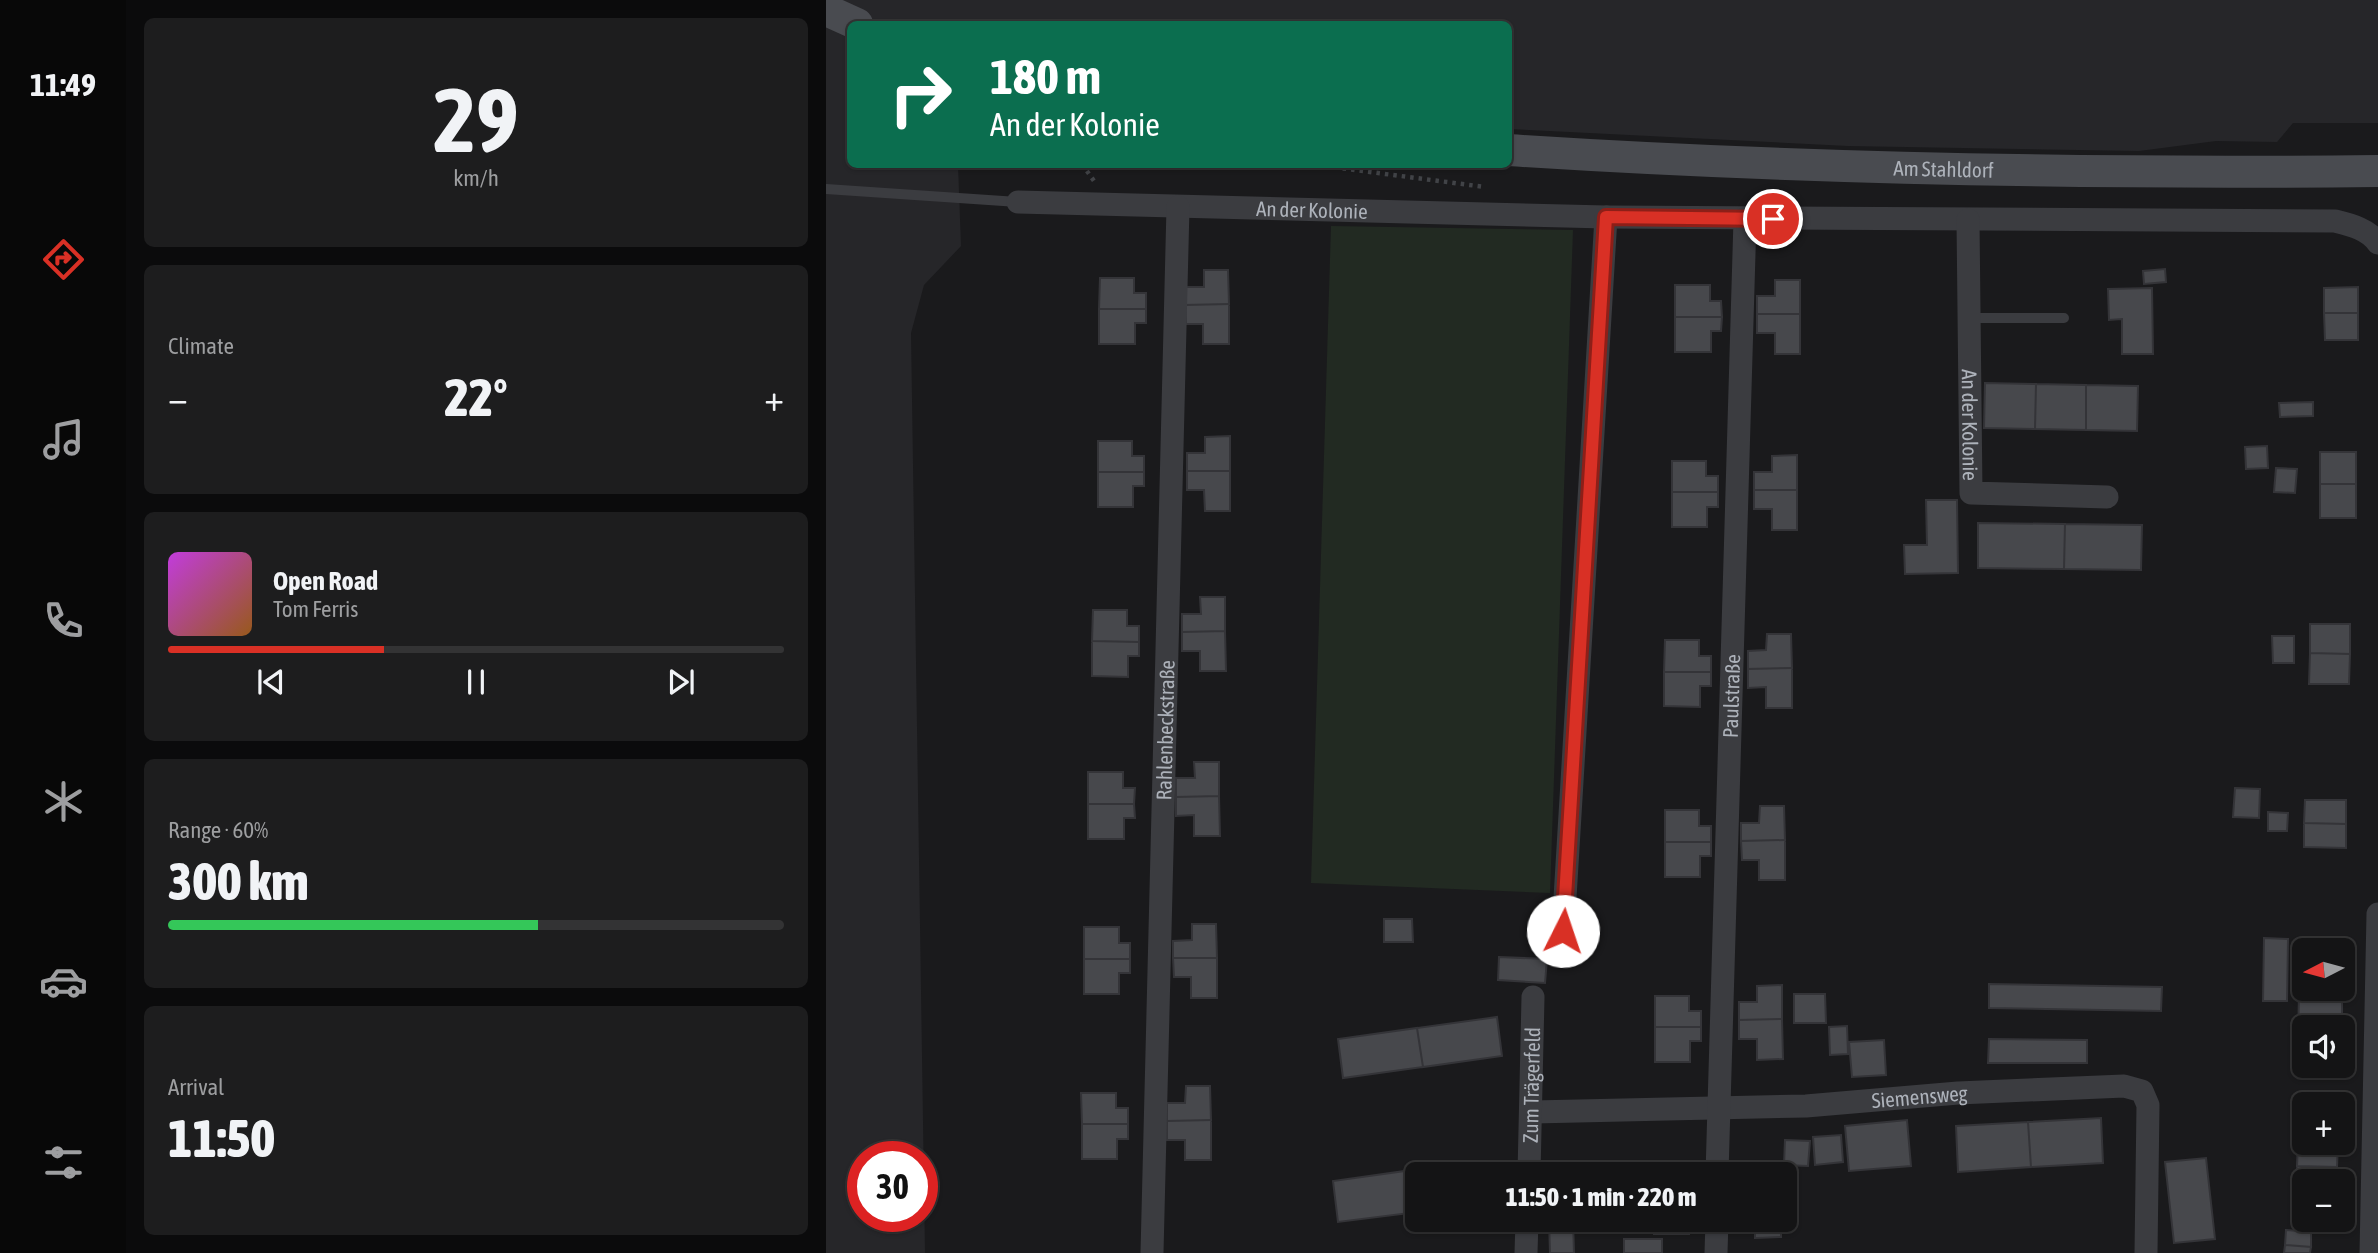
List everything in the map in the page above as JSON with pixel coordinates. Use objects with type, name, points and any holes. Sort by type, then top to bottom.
[{"type":"main road","points":[[826,10],[850,21]]},
{"type":"main road","name":"Am Stahldorf","points":[[1512,150],[1769,164],[2079,171],[2378,171]]},
{"type":"street","name":"An der Kolonie","points":[[1018,202],[1606,217],[2335,221],[2353,225],[2374,237],[2378,243]]},
{"type":"street","name":"Rahlenbeckstraße","points":[[1153,1253],[1178,207]]},
{"type":"street","points":[[1563,931],[1606,217]]},
{"type":"street","name":"Paulstraße","points":[[1717,1162],[1745,219]]},
{"type":"street","name":"An der Kolonie","points":[[1968,220],[1971,493],[2106,498]]},
{"type":"street","points":[[2371,1253],[2375,1182],[2378,914]]},
{"type":"street","name":"Zum Trägerfeld","points":[[1530,1162],[1533,997]]},
{"type":"street","name":"Siemensweg","points":[[1532,1112],[1806,1106],[1958,1093],[2124,1086],[2143,1091],[2148,1105],[2146,1253]]},
{"type":"street","points":[[1525,1253],[1526,1232]]},
{"type":"street","points":[[1716,1253],[1717,1232]]},
{"type":"lane","points":[[826,189],[1018,202]]},
{"type":"lane","points":[[1969,318],[2064,318]]},
{"type":"path","points":[[1085,168],[1097,185]]},
{"type":"path","points":[[1342,168],[1465,183],[1496,190]]},
{"type":"shaded area","points":[[826,0],[2378,0],[2378,123],[2293,123],[2277,142],[2216,141],[2139,151],[1848,146],[1512,129],[1512,21],[847,21],[847,168],[958,168],[961,246],[924,285],[911,333],[923,1141],[847,1141],[847,1232],[925,1232],[925,1253],[826,1253]]},
{"type":"shaded area","points":[[1331,226],[1573,230],[1550,893],[1311,883]]},
{"type":"building","points":[[2165,269],[2166,282],[2144,284],[2143,271]]},
{"type":"building","points":[[1204,270],[1228,270],[1229,304],[1185,305],[1185,287],[1204,287]]},
{"type":"building","points":[[1100,278],[1134,278],[1134,293],[1146,293],[1146,309],[1099,309]]},
{"type":"building","points":[[1775,280],[1800,280],[1800,314],[1757,314],[1757,296],[1775,296]]},
{"type":"building","points":[[1675,285],[1710,285],[1710,301],[1721,301],[1722,317],[1675,317]]},
{"type":"building","points":[[2358,287],[2358,313],[2324,313],[2324,288]]},
{"type":"building","points":[[2152,288],[2153,354],[2122,354],[2122,319],[2109,320],[2108,289]]},
{"type":"building","points":[[1229,304],[1229,344],[1203,344],[1203,324],[1186,324],[1185,305]]},
{"type":"building","points":[[1099,309],[1146,309],[1146,323],[1135,323],[1135,344],[1099,344]]},
{"type":"building","points":[[2324,313],[2358,313],[2358,340],[2325,340]]},
{"type":"building","points":[[1757,314],[1800,314],[1800,354],[1775,354],[1775,333],[1757,333]]},
{"type":"building","points":[[1675,317],[1722,317],[1721,331],[1711,331],[1711,352],[1675,352]]},
{"type":"building","points":[[1985,383],[2036,384],[2035,429],[1984,428]]},
{"type":"building","points":[[2036,384],[2086,385],[2086,430],[2035,429]]},
{"type":"building","points":[[2086,385],[2138,386],[2137,431],[2086,430]]},
{"type":"building","points":[[2313,402],[2313,416],[2280,417],[2279,403]]},
{"type":"building","points":[[1230,436],[1230,471],[1187,471],[1187,453],[1205,453],[1205,437]]},
{"type":"building","points":[[1098,441],[1132,441],[1132,456],[1144,456],[1144,472],[1098,472]]},
{"type":"building","points":[[2267,446],[2268,468],[2246,469],[2245,447]]},
{"type":"building","points":[[2320,452],[2356,452],[2356,484],[2320,484]]},
{"type":"building","points":[[1797,455],[1797,490],[1754,490],[1754,472],[1772,472],[1772,456]]},
{"type":"building","points":[[1672,461],[1706,461],[1706,476],[1718,476],[1718,492],[1672,492]]},
{"type":"building","points":[[2276,468],[2297,469],[2295,493],[2274,492]]},
{"type":"building","points":[[1187,471],[1230,471],[1230,511],[1205,511],[1204,490],[1187,490]]},
{"type":"building","points":[[1098,472],[1144,472],[1144,486],[1133,486],[1133,507],[1098,507]]},
{"type":"building","points":[[2320,484],[2356,484],[2356,518],[2320,518]]},
{"type":"building","points":[[1754,490],[1797,490],[1797,530],[1772,530],[1772,509],[1754,509]]},
{"type":"building","points":[[1672,492],[1718,492],[1718,507],[1707,507],[1707,527],[1672,527]]},
{"type":"building","points":[[1926,500],[1957,500],[1958,573],[1905,574],[1904,545],[1927,545]]},
{"type":"building","points":[[1978,523],[2065,524],[2064,569],[1978,568]]},
{"type":"building","points":[[2065,524],[2142,525],[2141,570],[2064,569]]},
{"type":"building","points":[[1200,597],[1225,597],[1225,631],[1182,632],[1182,614],[1201,614]]},
{"type":"building","points":[[1093,610],[1127,610],[1127,626],[1139,626],[1139,642],[1092,641]]},
{"type":"building","points":[[2310,624],[2350,624],[2350,654],[2310,653]]},
{"type":"building","points":[[1225,631],[1226,671],[1200,671],[1200,651],[1182,651],[1182,632]]},
{"type":"building","points":[[1767,634],[1791,634],[1792,668],[1748,669],[1748,651],[1766,650]]},
{"type":"building","points":[[2272,636],[2294,636],[2294,663],[2273,663]]},
{"type":"building","points":[[1665,640],[1699,640],[1699,656],[1711,656],[1711,672],[1664,672]]},
{"type":"building","points":[[1092,641],[1139,642],[1139,656],[1128,656],[1128,677],[1092,676]]},
{"type":"building","points":[[2310,653],[2350,654],[2349,684],[2309,684]]},
{"type":"building","points":[[1792,668],[1792,708],[1766,708],[1766,687],[1748,688],[1748,669]]},
{"type":"building","points":[[1664,672],[1711,672],[1711,686],[1700,686],[1700,707],[1664,706]]},
{"type":"building","points":[[1194,762],[1219,762],[1219,796],[1176,797],[1176,778],[1195,778]]},
{"type":"building","points":[[1088,772],[1123,772],[1123,788],[1135,788],[1134,804],[1088,804]]},
{"type":"building","points":[[2235,788],[2260,789],[2259,818],[2233,817]]},
{"type":"building","points":[[1219,796],[1220,836],[1194,836],[1194,815],[1176,816],[1176,797]]},
{"type":"building","points":[[2305,800],[2346,800],[2346,824],[2304,823]]},
{"type":"building","points":[[1088,804],[1134,804],[1135,818],[1124,818],[1124,839],[1088,839]]},
{"type":"building","points":[[1760,806],[1784,806],[1785,840],[1741,841],[1741,823],[1759,823]]},
{"type":"building","points":[[1665,810],[1699,810],[1699,826],[1711,826],[1711,842],[1665,842]]},
{"type":"building","points":[[2268,812],[2288,813],[2287,831],[2268,831]]},
{"type":"building","points":[[2304,823],[2346,824],[2346,848],[2304,847]]},
{"type":"building","points":[[1785,840],[1785,880],[1759,880],[1759,860],[1742,860],[1741,841]]},
{"type":"building","points":[[1665,842],[1711,842],[1711,856],[1700,856],[1700,877],[1665,877]]},
{"type":"building","points":[[1384,919],[1412,919],[1413,942],[1384,942]]},
{"type":"building","points":[[1192,924],[1216,924],[1217,958],[1173,958],[1173,941],[1192,940]]},
{"type":"building","points":[[1084,927],[1119,927],[1119,943],[1130,943],[1130,959],[1084,959]]},
{"type":"building","points":[[2264,938],[2288,939],[2287,1001],[2263,1001]]},
{"type":"building","points":[[1499,957],[1547,959],[1545,983],[1498,980]]},
{"type":"building","points":[[1173,958],[1217,958],[1217,998],[1191,998],[1191,977],[1174,977]]},
{"type":"building","points":[[1084,959],[1130,959],[1130,973],[1119,973],[1119,994],[1084,994]]},
{"type":"building","points":[[1989,984],[2162,987],[2161,1011],[1989,1008]]},
{"type":"building","points":[[1782,985],[1782,1019],[1739,1020],[1739,1002],[1757,1002],[1757,986]]},
{"type":"building","points":[[1794,994],[1825,994],[1826,1023],[1794,1023]]},
{"type":"building","points":[[1655,996],[1689,996],[1689,1011],[1701,1011],[1701,1027],[1655,1027]]},
{"type":"building","points":[[2299,1001],[2342,1001],[2342,1015],[2299,1015]]},
{"type":"building","points":[[1497,1017],[1502,1056],[1423,1067],[1417,1028]]},
{"type":"building","points":[[1782,1019],[1783,1059],[1757,1060],[1757,1039],[1739,1039],[1739,1020]]},
{"type":"building","points":[[1847,1026],[1848,1054],[1830,1055],[1829,1027]]},
{"type":"building","points":[[1655,1027],[1701,1027],[1701,1041],[1690,1041],[1690,1062],[1655,1062]]},
{"type":"building","points":[[1417,1028],[1423,1067],[1343,1078],[1338,1039]]},
{"type":"building","points":[[1989,1039],[2087,1040],[2087,1063],[1988,1063]]},
{"type":"building","points":[[1884,1040],[1886,1075],[1852,1077],[1849,1042]]},
{"type":"building","points":[[1186,1086],[1210,1086],[1211,1120],[1167,1121],[1167,1103],[1185,1103]]},
{"type":"building","points":[[1081,1093],[1116,1093],[1116,1108],[1128,1108],[1128,1124],[1082,1124]]},
{"type":"building","points":[[2101,1118],[2103,1163],[2031,1167],[2028,1122]]},
{"type":"building","points":[[1211,1120],[1211,1160],[1185,1160],[1185,1140],[1167,1140],[1167,1121]]},
{"type":"building","points":[[1907,1120],[1911,1166],[1849,1171],[1845,1126]]},
{"type":"building","points":[[2028,1122],[2031,1167],[1958,1172],[1956,1126]]},
{"type":"building","points":[[1082,1124],[1128,1124],[1128,1139],[1117,1139],[1117,1159],[1082,1159]]},
{"type":"building","points":[[1841,1135],[1843,1162],[1815,1165],[1813,1137]]},
{"type":"building","points":[[1785,1140],[1810,1141],[1808,1166],[1797,1166],[1797,1162],[1784,1162]]},
{"type":"building","points":[[2297,1155],[2338,1155],[2337,1167],[2297,1166]]},
{"type":"building","points":[[2206,1158],[2215,1239],[2174,1243],[2165,1162]]},
{"type":"building","points":[[2297,1166],[2337,1167],[2337,1169],[2297,1169]]},
{"type":"building","points":[[1405,1171],[1405,1214],[1338,1222],[1333,1181]]},
{"type":"building","points":[[2286,1230],[2311,1232],[2311,1247],[2285,1245]]},
{"type":"building","points":[[1549,1232],[1573,1232],[1574,1253],[1550,1253]]},
{"type":"building","points":[[1654,1232],[1689,1232],[1689,1234]]},
{"type":"building","points":[[1755,1232],[1781,1232],[1781,1237],[1755,1238]]},
{"type":"building","points":[[1624,1239],[1662,1239],[1662,1253],[1624,1253]]},
{"type":"building","points":[[2285,1245],[2311,1247],[2310,1253],[2284,1253]]},
{"type":"route","points":[[1563,931],[1606,217],[1773,219]]}]
